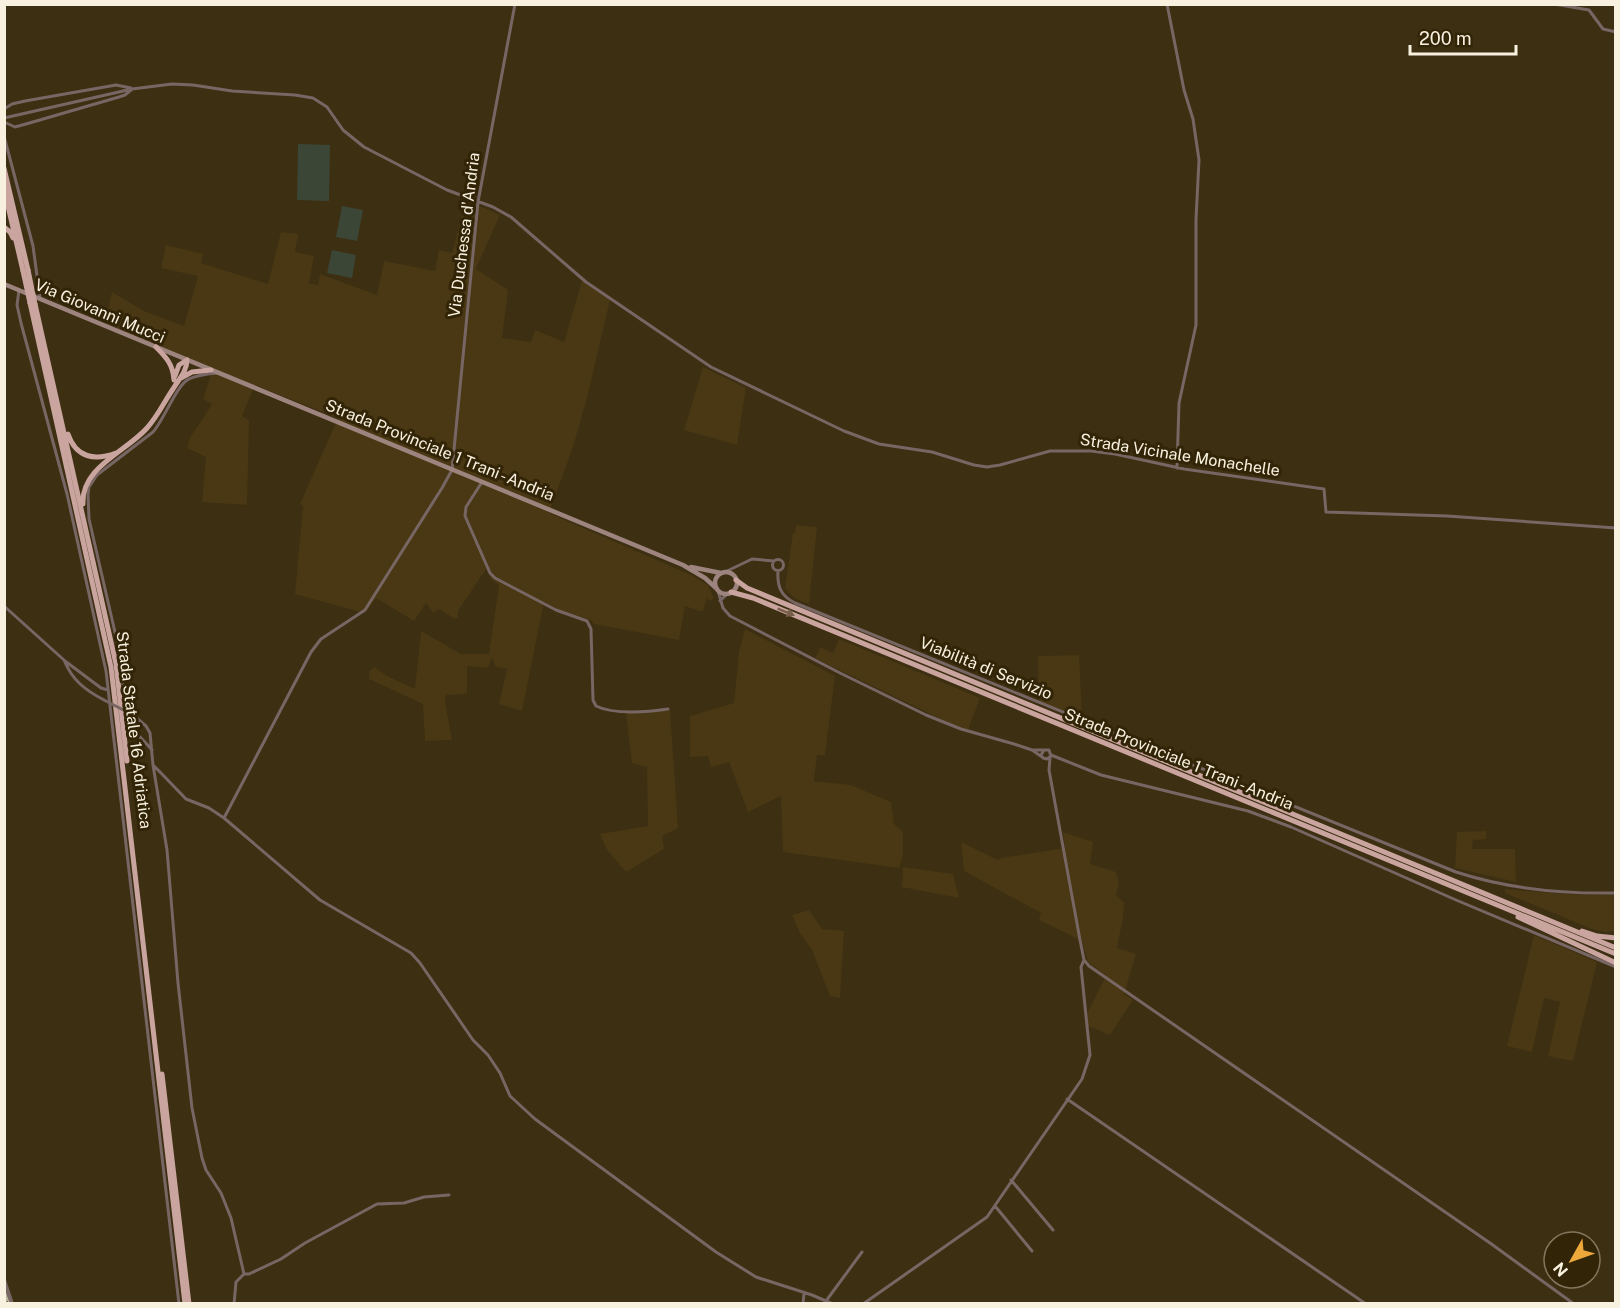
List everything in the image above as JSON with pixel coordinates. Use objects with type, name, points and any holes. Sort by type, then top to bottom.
[{"type":"highway","name":"Strada Statale 16 Adriatica","points":[[4,168],[25,271]]},
{"type":"highway","name":"Strada Statale 16 Adriatica","points":[[4,189],[53,384],[116,664],[189,1304]]},
{"type":"highway","points":[[4,227],[12,235],[25,271]]},
{"type":"highway","name":"Strada Statale 16 Adriatica","points":[[33,304],[111,667],[184,1304]]},
{"type":"highway","points":[[156,347],[167,358],[177,380]]},
{"type":"highway","points":[[86,527],[84,488],[92,475],[146,430],[156,418],[177,380],[179,365],[187,360]]},
{"type":"highway","points":[[177,380],[192,372],[211,370]]},
{"type":"highway","points":[[53,384],[60,401],[67,433],[75,447],[81,452],[103,458],[121,451]]},
{"type":"highway","name":"Strada Provinciale 1 Trani - Andria","points":[[736,580],[747,588],[1616,948]]},
{"type":"highway","name":"Strada Provinciale 1 Trani - Andria","points":[[730,593],[764,603],[1616,954]]},
{"type":"highway","points":[[1487,901],[1616,965]]},
{"type":"highway","points":[[1555,923],[1598,936],[1616,938]]},
{"type":"main road","name":"Via Giovanni Mucci","points":[[4,284],[187,360]]},
{"type":"main road","name":"Strada Provinciale 1 Trani - Andria","points":[[187,360],[683,565],[705,578],[717,589],[730,593]]},
{"type":"main road","name":"Strada Provinciale 1 Trani - Andria","points":[[683,565],[732,574],[736,580]]},
{"type":"main road","points":[[717,589],[715,581],[723,573]]},
{"type":"main road","points":[[730,593],[736,587],[736,580]]},
{"type":"street","name":"Via Duchessa d'Andria","points":[[452,470],[478,202],[515,4]]},
{"type":"street","points":[[1167,4],[1192,119],[1198,160],[1196,325],[1179,403],[1177,468]]},
{"type":"street","points":[[1554,4],[1589,10],[1603,29],[1616,32]]},
{"type":"street","name":"Strada Vicinale Monachelle","points":[[4,120],[132,88],[172,84],[313,98],[327,107],[343,130],[364,147],[447,190],[511,218],[586,282],[711,367],[844,431],[879,444],[932,452],[974,465],[1000,465],[1050,451],[1116,454],[1177,468],[1324,489],[1326,512],[1447,516],[1616,528]]},
{"type":"street","points":[[4,109],[12,104],[116,85],[132,88]]},
{"type":"street","points":[[4,120],[15,127],[35,122],[125,95],[132,88]]},
{"type":"street","points":[[4,136],[33,246],[40,299]]},
{"type":"street","points":[[20,290],[17,305],[21,323],[67,494],[100,638],[108,690],[179,1304]]},
{"type":"street","points":[[153,752],[144,739],[131,728],[128,721],[117,641],[89,519],[89,487],[97,475],[146,438],[159,425],[182,384],[191,378],[218,372]]},
{"type":"street","points":[[224,818],[311,652],[321,639],[365,610],[452,470]]},
{"type":"street","points":[[482,482],[466,507],[465,516],[490,573],[500,583],[556,610],[587,621],[591,629],[593,700],[596,706],[603,709],[648,712],[668,709]]},
{"type":"street","points":[[723,573],[753,559],[779,560],[783,563],[783,568],[778,571],[772,567],[774,561]]},
{"type":"street","name":"Viabilità di Servizio","points":[[778,571],[779,589],[783,595],[795,603],[1456,873],[1481,880],[1540,890],[1616,893]]},
{"type":"street","points":[[717,589],[726,612],[738,621],[926,715],[961,729],[1032,750],[1049,750],[1049,770],[1084,960],[1082,967],[1090,1055],[1082,1079],[987,1217],[863,1304]]},
{"type":"street","points":[[720,601],[730,593]]},
{"type":"street","points":[[4,606],[64,660],[101,688],[108,690]]},
{"type":"street","points":[[64,660],[68,671],[78,684],[133,715],[150,732],[167,850],[178,983],[192,1108],[202,1158],[231,1218],[244,1274]]},
{"type":"street","points":[[1032,750],[1043,758]]},
{"type":"street","points":[[1044,750],[1041,754],[1049,770]]},
{"type":"street","points":[[1043,758],[1050,756],[1101,775],[1196,797],[1270,820],[1616,965]]},
{"type":"street","points":[[153,765],[186,799],[209,808],[224,818],[320,900],[411,953],[473,1040],[488,1055],[500,1073],[510,1096],[535,1119],[716,1252],[756,1277],[833,1304]]},
{"type":"street","points":[[1084,960],[1089,966],[1482,1237],[1574,1304]]},
{"type":"street","points":[[1067,1099],[1366,1304]]},
{"type":"street","points":[[1011,1180],[1053,1230]]},
{"type":"street","points":[[234,1304],[236,1282],[244,1274],[249,1274],[281,1259],[305,1243],[377,1204],[404,1203],[424,1197],[449,1195]]},
{"type":"street","points":[[995,1206],[1032,1251]]},
{"type":"street","points":[[826,1301],[862,1252]]},
{"type":"street","points":[[4,1280],[12,1304]]},
{"type":"street","points":[[803,1304],[804,1293]]},
{"type":"shaded area","points":[[466,200],[500,215],[476,269],[508,290],[502,338],[531,342],[535,330],[564,342],[582,281],[610,300],[573,447],[549,513],[691,575],[708,585],[714,598],[710,601],[707,598],[703,611],[685,606],[679,640],[594,624],[591,620],[559,610],[544,602],[522,711],[499,704],[507,669],[496,667],[492,658],[488,668],[467,666],[467,694],[446,695],[445,702],[452,740],[425,741],[423,704],[369,679],[369,672],[374,667],[415,689],[421,631],[461,654],[489,654],[499,585],[491,579],[486,569],[458,611],[458,618],[455,619],[439,609],[433,613],[426,603],[414,621],[376,598],[364,613],[295,594],[303,506],[300,504],[338,418],[255,385],[242,416],[249,420],[247,505],[202,502],[206,457],[187,448],[190,438],[212,404],[203,399],[213,369],[105,323],[112,292],[144,311],[184,326],[198,276],[161,268],[166,245],[203,254],[201,263],[268,284],[281,232],[298,234],[295,252],[314,256],[309,283],[318,285],[320,274],[377,295],[384,261],[435,271],[439,250],[452,253]]},
{"type":"shaded area","points":[[703,367],[746,388],[737,445],[684,430]]},
{"type":"shaded area","points":[[796,525],[817,527],[809,604],[794,598],[785,588]]},
{"type":"shaded area","points":[[745,629],[835,676],[825,755],[817,755],[814,781],[851,785],[891,802],[894,824],[903,832],[903,855],[899,868],[783,852],[781,796],[748,812],[729,762],[711,767],[708,756],[690,757],[690,716],[734,703],[739,651]]},
{"type":"shaded area","points":[[839,639],[980,698],[968,730],[815,658],[820,647],[833,653]]},
{"type":"shaded area","points":[[1079,655],[1082,718],[1039,701],[1038,656]]},
{"type":"shaded area","points":[[670,710],[678,828],[662,836],[664,849],[626,872],[607,850],[600,834],[648,826],[647,767],[632,763],[626,713]]},
{"type":"shaded area","points":[[1486,831],[1486,839],[1473,840],[1472,849],[1515,849],[1516,882],[1455,868],[1457,832]]},
{"type":"shaded area","points":[[1063,832],[1093,842],[1090,864],[1116,872],[1119,883],[1116,895],[1124,903],[1117,948],[1136,954],[1124,994],[1133,1000],[1110,1035],[1088,1026],[1087,1014],[1106,976],[1088,962],[1082,941],[1039,920],[1041,913],[964,871],[961,842],[998,860],[1065,848]]},
{"type":"shaded area","points":[[903,867],[953,874],[959,898],[902,887]]},
{"type":"shaded area","points":[[1505,889],[1615,895],[1615,931],[1592,929],[1505,893]]},
{"type":"shaded area","points":[[809,910],[822,929],[844,931],[840,998],[830,996],[812,950],[800,933],[792,915]]},
{"type":"shaded area","points":[[1534,935],[1597,962],[1573,1061],[1548,1056],[1560,1002],[1544,998],[1532,1052],[1507,1046]]},
{"type":"green space","points":[[298,144],[330,145],[329,201],[297,200]]},
{"type":"green space","points":[[342,206],[363,210],[357,241],[336,237]]},
{"type":"green space","points":[[332,250],[356,255],[352,278],[327,273]]},
{"type":"railway","points":[[4,1293],[8,1304]]}]
